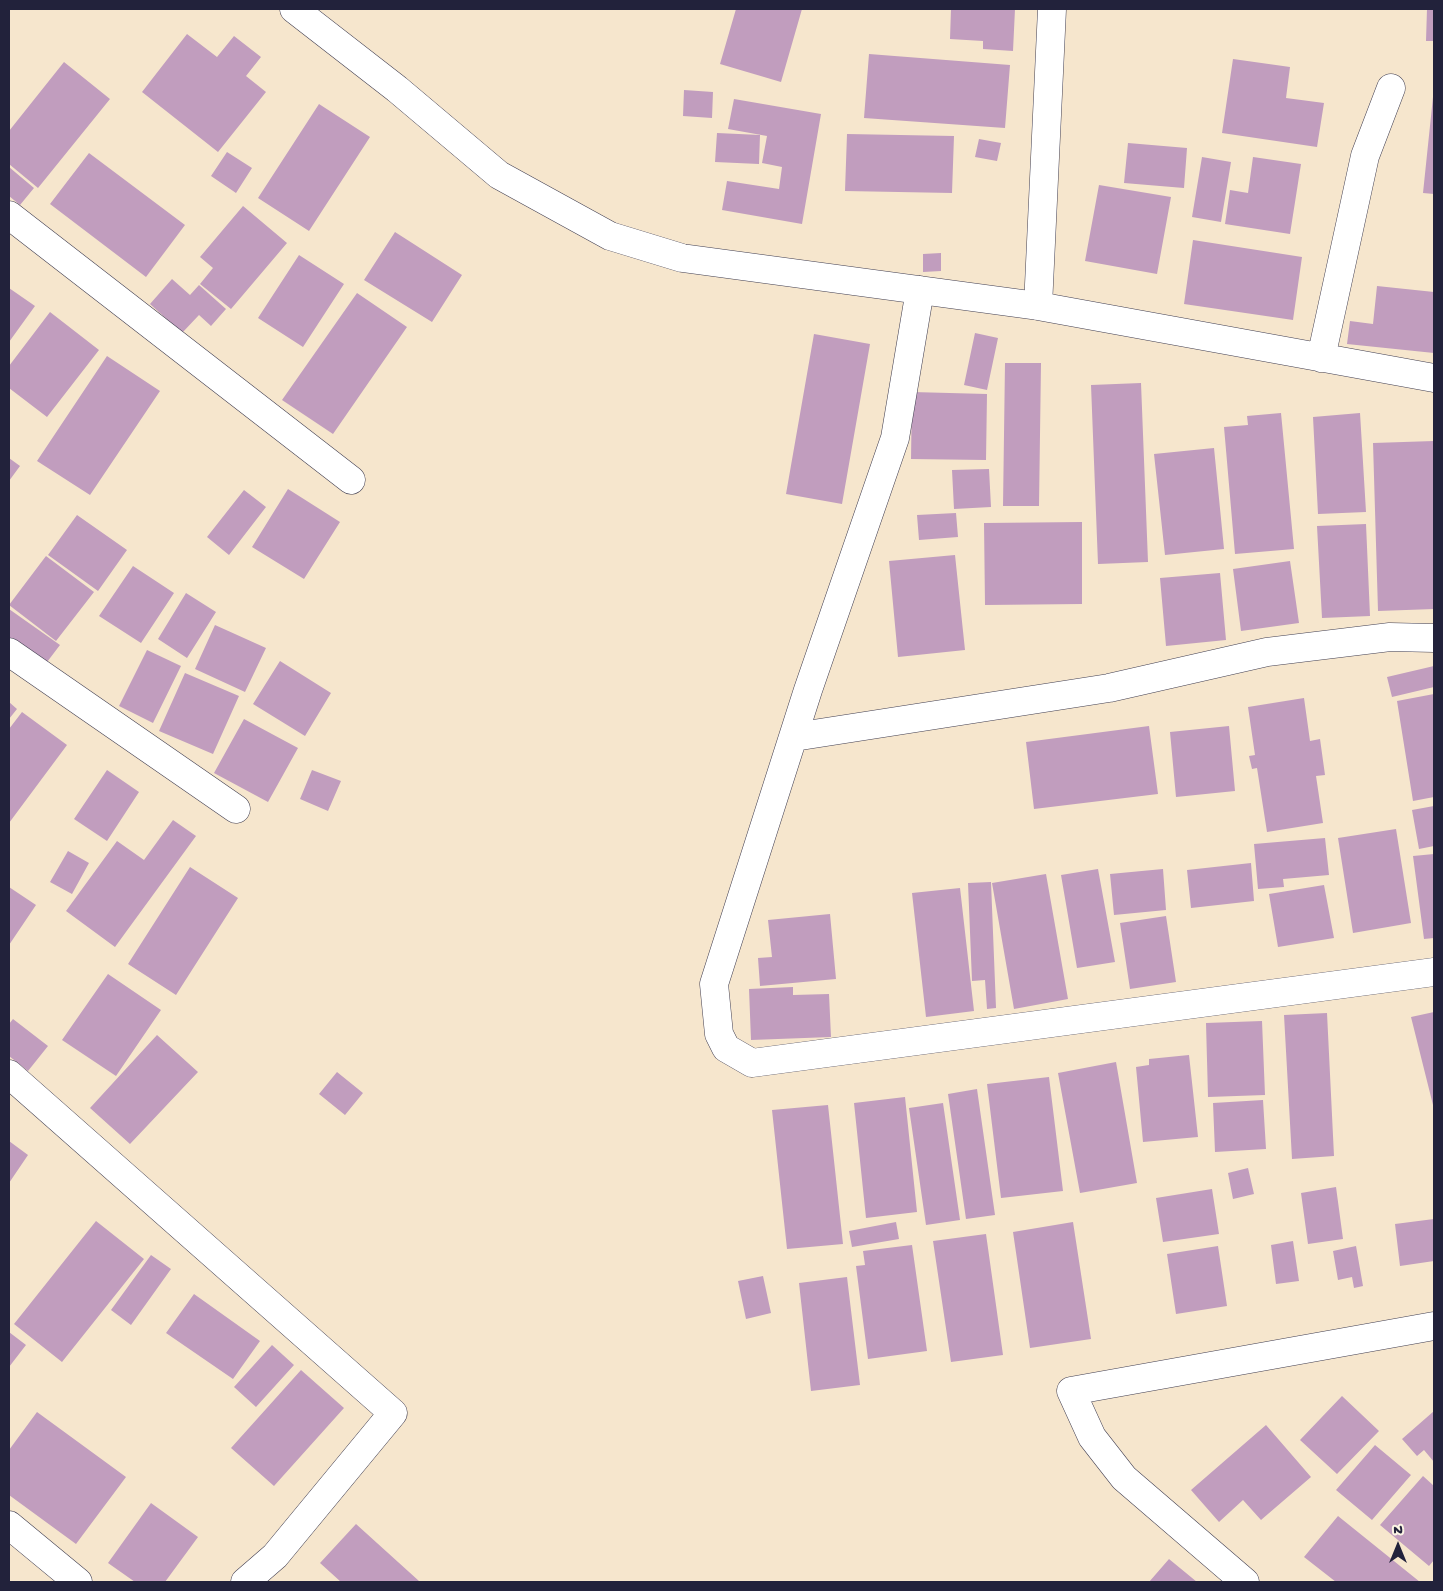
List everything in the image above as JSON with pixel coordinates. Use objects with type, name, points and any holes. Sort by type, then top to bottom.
[{"type":"street","points":[[294,9],[397,89],[499,175],[610,236],[682,258],[1038,306],[1434,378]]},
{"type":"street","points":[[1038,306],[1052,9]]},
{"type":"street","points":[[1321,358],[1365,156],[1391,88]]},
{"type":"street","points":[[9,215],[351,480]]},
{"type":"street","points":[[920,290],[895,438],[808,690],[714,984],[719,1034],[726,1048],[752,1063],[1434,972]]},
{"type":"street","points":[[794,737],[1109,688],[1267,652],[1390,637],[1434,638]]},
{"type":"street","points":[[9,652],[236,809]]},
{"type":"street","points":[[15,1079],[393,1413],[275,1556],[245,1582]]},
{"type":"street","points":[[1245,1582],[1124,1478],[1092,1437],[1071,1391],[1434,1326]]},
{"type":"street","points":[[9,1525],[78,1582]]},
{"type":"building","points":[[736,9],[802,9],[781,82],[720,64]]},
{"type":"building","points":[[951,9],[1015,9],[1013,51],[983,49],[983,41],[950,39]]},
{"type":"building","points":[[1427,9],[1434,9],[1434,41],[1426,41]]},
{"type":"building","points":[[187,34],[217,57],[234,36],[261,57],[246,76],[266,92],[218,152],[142,92]]},
{"type":"building","points":[[869,54],[1010,65],[1005,128],[864,118]]},
{"type":"building","points":[[1233,59],[1290,67],[1286,98],[1324,103],[1317,147],[1222,133]]},
{"type":"building","points":[[64,62],[110,99],[38,188],[9,164],[9,131]]},
{"type":"building","points":[[684,90],[713,92],[712,118],[683,116]]},
{"type":"building","points":[[1434,97],[1434,194],[1423,193]]},
{"type":"building","points":[[734,99],[821,114],[802,224],[722,210],[727,181],[779,189],[782,167],[762,163],[767,136],[728,129]]},
{"type":"building","points":[[319,104],[370,137],[309,231],[258,198]]},
{"type":"building","points":[[717,133],[760,135],[759,164],[715,162]]},
{"type":"building","points":[[847,134],[954,136],[952,193],[845,191]]},
{"type":"building","points":[[979,139],[1001,143],[997,161],[975,157]]},
{"type":"building","points":[[1128,143],[1187,148],[1184,188],[1124,183]]},
{"type":"building","points":[[227,152],[252,168],[236,193],[211,176]]},
{"type":"building","points":[[89,153],[185,225],[146,277],[50,204]]},
{"type":"building","points":[[1202,157],[1231,162],[1221,222],[1192,217]]},
{"type":"building","points":[[1253,157],[1301,164],[1290,234],[1225,224],[1230,190],[1248,193]]},
{"type":"building","points":[[9,167],[34,188],[20,205],[9,196]]},
{"type":"building","points":[[1099,185],[1171,197],[1157,274],[1085,261]]},
{"type":"building","points":[[243,206],[287,243],[231,309],[200,284],[213,268],[200,257]]},
{"type":"building","points":[[395,232],[462,275],[432,322],[364,280]]},
{"type":"building","points":[[1193,240],[1302,257],[1293,320],[1184,304]]},
{"type":"building","points":[[941,253],[941,271],[923,272],[923,254]]},
{"type":"building","points":[[299,255],[344,284],[303,347],[258,318]]},
{"type":"building","points":[[172,279],[190,295],[199,285],[226,309],[211,326],[199,315],[182,333],[150,304]]},
{"type":"building","points":[[1377,286],[1434,292],[1434,353],[1347,344],[1350,321],[1373,324]]},
{"type":"building","points":[[9,288],[35,306],[9,342]]},
{"type":"building","points":[[357,293],[407,327],[333,434],[282,400]]},
{"type":"building","points":[[50,312],[99,350],[47,417],[9,388],[9,366]]},
{"type":"building","points":[[975,333],[998,338],[987,390],[964,385]]},
{"type":"building","points":[[814,334],[870,344],[842,504],[786,494]]},
{"type":"building","points":[[107,356],[160,391],[90,495],[37,461]]},
{"type":"building","points":[[1005,363],[1041,363],[1039,506],[1003,506]]},
{"type":"building","points":[[1141,383],[1148,562],[1098,564],[1091,385]]},
{"type":"building","points":[[912,392],[987,394],[986,460],[911,459]]},
{"type":"building","points":[[1281,413],[1294,549],[1235,554],[1224,427],[1248,425],[1247,416]]},
{"type":"building","points":[[1360,413],[1366,512],[1318,514],[1313,417]]},
{"type":"building","points":[[1434,441],[1434,609],[1378,611],[1373,443]]},
{"type":"building","points":[[1214,448],[1224,549],[1165,555],[1154,454]]},
{"type":"building","points":[[9,458],[20,466],[9,481]]},
{"type":"building","points":[[989,469],[991,507],[954,509],[952,470]]},
{"type":"building","points":[[288,489],[340,522],[304,579],[252,547]]},
{"type":"building","points":[[244,490],[266,507],[229,555],[207,537]]},
{"type":"building","points":[[956,513],[958,537],[919,540],[917,515]]},
{"type":"building","points":[[77,515],[127,550],[98,591],[48,555]]},
{"type":"building","points":[[1082,522],[1082,604],[985,605],[984,523]]},
{"type":"building","points":[[1366,524],[1370,616],[1322,618],[1317,526]]},
{"type":"building","points":[[955,555],[965,650],[898,657],[889,561]]},
{"type":"building","points":[[46,556],[94,592],[56,641],[9,605]]},
{"type":"building","points":[[1290,561],[1299,623],[1241,631],[1233,569]]},
{"type":"building","points":[[133,566],[174,593],[141,643],[99,616]]},
{"type":"building","points":[[1220,573],[1226,640],[1166,646],[1160,578]]},
{"type":"building","points":[[186,593],[216,612],[187,658],[158,639]]},
{"type":"building","points":[[9,609],[60,645],[44,666],[9,640]]},
{"type":"building","points":[[215,625],[266,648],[245,692],[195,669]]},
{"type":"building","points":[[147,650],[181,666],[153,723],[119,706]]},
{"type":"building","points":[[280,661],[331,693],[305,736],[253,704]]},
{"type":"building","points":[[1434,666],[1434,687],[1392,697],[1387,677]]},
{"type":"building","points":[[185,673],[239,696],[213,754],[159,731]]},
{"type":"building","points":[[1434,694],[1434,797],[1413,801],[1397,701]]},
{"type":"building","points":[[1304,698],[1310,741],[1320,739],[1325,775],[1316,776],[1323,823],[1267,832],[1257,768],[1252,769],[1249,756],[1255,755],[1248,707]]},
{"type":"building","points":[[9,702],[17,709],[9,719]]},
{"type":"building","points":[[22,712],[67,745],[9,823],[9,729]]},
{"type":"building","points":[[244,719],[298,748],[268,802],[214,773]]},
{"type":"building","points":[[1149,726],[1158,794],[1034,809],[1026,742]]},
{"type":"building","points":[[1229,726],[1235,791],[1176,797],[1170,732]]},
{"type":"building","points":[[107,770],[139,792],[107,841],[74,819]]},
{"type":"building","points":[[312,770],[341,781],[328,811],[300,799]]},
{"type":"building","points":[[1434,806],[1434,846],[1419,849],[1412,810]]},
{"type":"building","points":[[173,820],[196,836],[115,947],[66,911],[117,841],[144,860]]},
{"type":"building","points":[[1396,829],[1411,923],[1353,933],[1338,838]]},
{"type":"building","points":[[1325,838],[1329,875],[1283,879],[1284,887],[1258,889],[1254,844]]},
{"type":"building","points":[[68,851],[89,863],[72,894],[50,882]]},
{"type":"building","points":[[1434,854],[1434,938],[1424,939],[1413,856]]},
{"type":"building","points":[[1251,863],[1254,901],[1191,908],[1187,870]]},
{"type":"building","points":[[190,867],[238,898],[176,995],[128,964]]},
{"type":"building","points":[[1098,869],[1115,962],[1077,968],[1061,875]]},
{"type":"building","points":[[1163,869],[1166,910],[1114,915],[1110,874]]},
{"type":"building","points":[[1046,874],[1068,999],[1014,1009],[992,883]]},
{"type":"building","points":[[991,882],[996,1008],[987,1009],[985,980],[972,981],[968,883]]},
{"type":"building","points":[[1324,885],[1334,938],[1278,947],[1269,894]]},
{"type":"building","points":[[9,887],[36,905],[9,945]]},
{"type":"building","points":[[960,888],[974,1011],[926,1017],[912,893]]},
{"type":"building","points":[[830,914],[836,979],[760,986],[758,958],[772,957],[768,920]]},
{"type":"building","points":[[1166,916],[1176,982],[1130,989],[1120,923]]},
{"type":"building","points":[[108,974],[161,1010],[116,1076],[62,1040]]},
{"type":"building","points":[[793,987],[793,995],[829,994],[831,1037],[751,1040],[749,989]]},
{"type":"building","points":[[1434,1012],[1434,1109],[1411,1017]]},
{"type":"building","points":[[1327,1013],[1334,1156],[1292,1159],[1284,1015]]},
{"type":"building","points":[[13,1019],[48,1046],[28,1071],[9,1056],[9,1024]]},
{"type":"building","points":[[1262,1021],[1265,1095],[1208,1097],[1206,1023]]},
{"type":"building","points":[[157,1035],[198,1072],[130,1144],[90,1108]]},
{"type":"building","points":[[1189,1055],[1198,1137],[1143,1142],[1136,1067],[1149,1065],[1149,1059]]},
{"type":"building","points":[[1116,1062],[1137,1183],[1080,1193],[1058,1073]]},
{"type":"building","points":[[337,1072],[363,1093],[345,1115],[319,1094]]},
{"type":"building","points":[[1049,1077],[1063,1191],[1001,1198],[987,1084]]},
{"type":"building","points":[[977,1089],[995,1215],[966,1219],[948,1094]]},
{"type":"building","points":[[905,1097],[917,1212],[866,1218],[854,1103]]},
{"type":"building","points":[[1263,1100],[1266,1149],[1215,1152],[1213,1103]]},
{"type":"building","points":[[943,1103],[960,1220],[926,1225],[909,1108]]},
{"type":"building","points":[[828,1105],[843,1244],[787,1249],[772,1110]]},
{"type":"building","points":[[9,1141],[28,1155],[9,1183]]},
{"type":"building","points":[[1248,1168],[1254,1194],[1233,1199],[1228,1173]]},
{"type":"building","points":[[1336,1187],[1343,1239],[1308,1244],[1301,1193]]},
{"type":"building","points":[[1212,1189],[1219,1234],[1163,1242],[1156,1198]]},
{"type":"building","points":[[1434,1219],[1434,1261],[1400,1266],[1395,1224]]},
{"type":"building","points":[[96,1221],[144,1259],[62,1362],[14,1324]]},
{"type":"building","points":[[896,1222],[899,1239],[852,1247],[849,1231]]},
{"type":"building","points":[[1073,1222],[1091,1339],[1030,1348],[1013,1232]]},
{"type":"building","points":[[986,1234],[1003,1355],[951,1362],[933,1241]]},
{"type":"building","points":[[1293,1241],[1299,1281],[1276,1284],[1271,1245]]},
{"type":"building","points":[[912,1245],[927,1351],[868,1359],[856,1266],[865,1265],[863,1251]]},
{"type":"building","points":[[1218,1246],[1227,1306],[1176,1314],[1167,1254]]},
{"type":"building","points":[[1356,1246],[1363,1286],[1354,1288],[1352,1277],[1338,1280],[1333,1251]]},
{"type":"building","points":[[151,1255],[171,1269],[131,1325],[111,1310]]},
{"type":"building","points":[[763,1276],[771,1313],[746,1319],[738,1281]]},
{"type":"building","points":[[847,1277],[860,1385],[811,1391],[799,1283]]},
{"type":"building","points":[[194,1294],[260,1341],[233,1379],[166,1333]]},
{"type":"building","points":[[9,1332],[26,1345],[9,1367]]},
{"type":"building","points":[[272,1345],[294,1365],[256,1407],[234,1387]]},
{"type":"building","points":[[301,1370],[344,1408],[274,1486],[231,1448]]},
{"type":"building","points":[[1342,1396],[1379,1431],[1337,1474],[1300,1440]]},
{"type":"building","points":[[1434,1411],[1434,1462],[1424,1450],[1417,1456],[1402,1439]]},
{"type":"building","points":[[37,1412],[126,1477],[76,1544],[9,1495],[9,1450]]},
{"type":"building","points":[[1266,1425],[1311,1477],[1261,1520],[1243,1500],[1219,1522],[1191,1490]]},
{"type":"building","points":[[1375,1445],[1411,1475],[1372,1520],[1336,1490]]},
{"type":"building","points":[[1423,1476],[1434,1486],[1434,1560],[1429,1566],[1380,1525]]},
{"type":"building","points":[[151,1503],[198,1537],[165,1582],[135,1582],[108,1563]]},
{"type":"building","points":[[1338,1516],[1420,1582],[1336,1582],[1304,1557]]},
{"type":"building","points":[[356,1524],[419,1581],[341,1582],[320,1563]]},
{"type":"building","points":[[1169,1559],[1197,1582],[1149,1582]]}]
